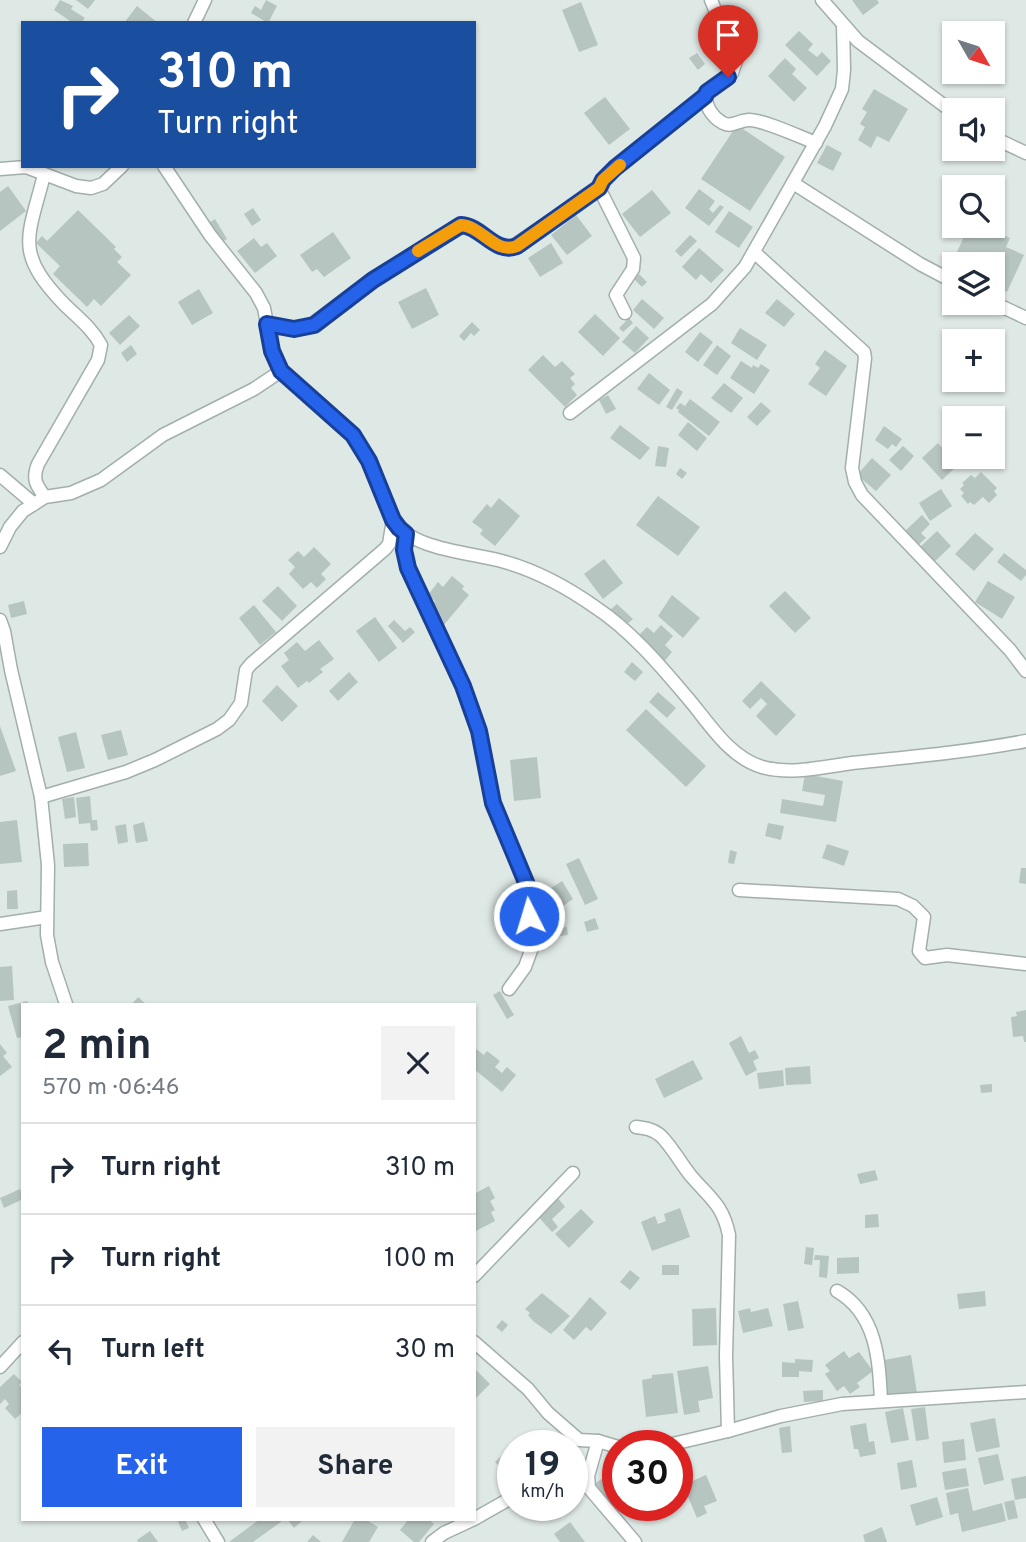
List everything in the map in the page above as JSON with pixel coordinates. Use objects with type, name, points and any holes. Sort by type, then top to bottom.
[{"type":"street","points":[[195,21],[205,0]]},
{"type":"street","points":[[267,324],[294,329],[314,325],[373,280],[461,225],[474,228],[500,247],[509,249],[599,188],[615,168],[732,73],[736,61],[711,0]]},
{"type":"street","points":[[822,0],[858,41],[942,104]]},
{"type":"street","points":[[570,413],[712,304],[746,267],[816,143],[842,89],[843,26]]},
{"type":"street","points":[[705,96],[708,107],[725,124],[750,120],[816,143]]},
{"type":"street","points":[[1005,143],[1026,153]]},
{"type":"street","points":[[0,169],[21,167]]},
{"type":"street","points":[[29,168],[76,186],[91,188],[103,184],[120,168]]},
{"type":"street","points":[[165,168],[210,235],[256,293],[264,308],[272,351],[281,371],[353,435],[369,461],[393,520],[406,534],[428,544],[505,562],[534,573],[595,607],[619,625],[652,657],[725,743],[743,758],[760,766],[778,770],[816,769],[974,751],[1026,741]]},
{"type":"street","points":[[40,501],[34,475],[38,464],[98,360],[101,345],[90,328],[63,303],[34,267],[27,247],[44,174]]},
{"type":"street","points":[[793,183],[942,276]]},
{"type":"street","points":[[599,188],[634,258],[633,269],[616,295],[625,313]]},
{"type":"street","points":[[754,252],[864,352],[852,468],[862,495],[1010,650],[1026,671]]},
{"type":"street","points":[[1005,308],[1026,318]]},
{"type":"street","points":[[0,547],[10,527],[23,511],[40,501],[71,493],[101,480],[163,435],[254,389],[281,371]]},
{"type":"street","points":[[0,475],[40,501]]},
{"type":"street","points":[[41,797],[126,772],[217,729],[229,720],[241,703],[248,667],[385,549],[389,544],[393,520]]},
{"type":"street","points":[[406,534],[404,550],[408,568],[463,686],[479,731],[493,803],[530,892],[529,916],[533,944],[525,967],[509,989]]},
{"type":"street","points":[[0,620],[41,797],[48,865],[47,935],[52,962],[66,1003]]},
{"type":"street","points":[[739,890],[898,899],[912,906],[924,917],[919,951],[925,958],[947,956],[1026,964]]},
{"type":"street","points":[[0,924],[47,917]]},
{"type":"street","points":[[636,1127],[649,1129],[660,1136],[720,1207],[726,1222],[729,1235],[726,1356],[728,1431]]},
{"type":"street","points":[[476,1274],[573,1174]]},
{"type":"street","points":[[837,1291],[861,1310],[870,1331],[879,1364],[881,1401]]},
{"type":"street","points":[[0,1367],[4,1353],[21,1343]]},
{"type":"street","points":[[476,1344],[528,1389],[562,1430]]},
{"type":"street","points":[[693,1439],[782,1416],[842,1404],[1026,1392]]},
{"type":"street","points":[[598,1441],[588,1476],[589,1488],[635,1542]]},
{"type":"street","points":[[588,1443],[602,1442]]},
{"type":"street","points":[[476,1518],[497,1506]]},
{"type":"street","points":[[206,1521],[218,1542]]},
{"type":"street","points":[[432,1542],[470,1521]]},
{"type":"building","points":[[60,0],[73,6],[71,9],[85,18],[83,21],[70,21],[54,10]]},
{"type":"building","points":[[76,0],[95,0],[88,9]]},
{"type":"building","points":[[266,0],[277,6],[269,21],[251,13],[255,6],[261,10]]},
{"type":"building","points":[[852,0],[877,0],[879,3],[863,15]]},
{"type":"building","points":[[581,2],[598,45],[579,52],[562,10]]},
{"type":"building","points":[[137,6],[156,21],[126,21]]},
{"type":"building","points":[[799,31],[813,44],[808,50],[817,57],[822,52],[831,61],[817,76],[785,45]]},
{"type":"building","points":[[697,53],[705,64],[698,70],[689,58]]},
{"type":"building","points":[[785,58],[796,69],[792,74],[807,88],[794,102],[768,76]]},
{"type":"building","points":[[874,89],[908,109],[889,142],[877,136],[871,148],[858,140],[865,127],[860,124],[867,112],[862,109]]},
{"type":"building","points":[[605,97],[630,129],[609,145],[584,113]]},
{"type":"building","points":[[737,125],[785,157],[750,211],[701,179]]},
{"type":"building","points":[[827,145],[842,153],[833,171],[817,163]]},
{"type":"building","points":[[8,186],[26,211],[0,231],[0,192]]},
{"type":"building","points":[[699,189],[715,201],[709,209],[713,213],[720,205],[724,207],[709,226],[685,208]]},
{"type":"building","points":[[652,190],[671,213],[640,237],[622,214]]},
{"type":"building","points":[[253,208],[261,220],[252,226],[244,214]]},
{"type":"building","points":[[78,210],[116,247],[114,249],[122,257],[117,262],[131,275],[101,306],[94,299],[87,307],[53,274],[60,266],[36,243],[42,236],[47,241]]},
{"type":"building","points":[[729,211],[753,227],[739,248],[715,232]]},
{"type":"building","points":[[576,215],[592,236],[567,255],[551,235]]},
{"type":"building","points":[[215,219],[227,239],[219,244],[207,224]]},
{"type":"building","points":[[333,232],[351,258],[324,277],[317,269],[312,272],[300,255]]},
{"type":"building","points":[[690,235],[697,241],[681,257],[675,251]]},
{"type":"building","points":[[1005,236],[1010,238],[1006,247],[1024,255],[1007,292],[1005,252],[957,252],[963,238],[1005,238]]},
{"type":"building","points":[[254,238],[261,247],[267,243],[277,256],[255,273],[237,251]]},
{"type":"building","points":[[551,243],[563,263],[540,277],[528,258]]},
{"type":"building","points":[[699,248],[724,270],[711,283],[701,274],[696,280],[682,267]]},
{"type":"building","points":[[639,274],[647,282],[642,287],[634,279]]},
{"type":"building","points":[[426,288],[439,315],[412,329],[398,302]]},
{"type":"building","points":[[199,289],[213,313],[192,325],[178,302]]},
{"type":"building","points":[[642,299],[664,318],[654,329],[633,310]]},
{"type":"building","points":[[777,299],[795,314],[784,327],[765,313]]},
{"type":"building","points":[[595,314],[620,338],[603,356],[578,332]]},
{"type":"building","points":[[129,315],[140,326],[120,345],[109,333]]},
{"type":"building","points":[[629,318],[633,323],[623,332],[619,328]]},
{"type":"building","points":[[472,322],[480,330],[474,336],[471,333],[464,341],[459,336]]},
{"type":"building","points":[[636,326],[649,338],[635,353],[622,342]]},
{"type":"building","points":[[740,328],[767,345],[757,360],[731,343]]},
{"type":"building","points":[[700,332],[713,342],[698,362],[685,352]]},
{"type":"building","points":[[131,345],[137,354],[127,362],[121,353]]},
{"type":"building","points":[[717,345],[731,356],[717,375],[703,365]]},
{"type":"building","points":[[825,350],[847,366],[826,396],[808,384],[820,368],[815,364]]},
{"type":"building","points":[[543,355],[555,367],[562,361],[575,374],[570,378],[575,384],[571,388],[577,395],[565,407],[528,370]]},
{"type":"building","points":[[741,361],[752,368],[753,365],[758,368],[761,364],[770,370],[754,394],[730,378]]},
{"type":"building","points":[[649,373],[670,390],[659,405],[637,389]]},
{"type":"building","points":[[724,383],[743,398],[731,413],[711,398]]},
{"type":"building","points":[[677,388],[683,392],[672,410],[666,407]]},
{"type":"building","points":[[608,395],[616,409],[606,414],[599,400]]},
{"type":"building","points":[[690,399],[720,422],[709,436],[678,412],[676,408],[680,403],[685,406]]},
{"type":"building","points":[[761,402],[771,411],[757,426],[747,417]]},
{"type":"building","points":[[688,422],[707,438],[697,451],[678,435]]},
{"type":"building","points":[[620,425],[650,448],[640,460],[610,438]]},
{"type":"building","points":[[884,426],[902,439],[896,447],[892,444],[888,449],[875,440]]},
{"type":"building","points":[[938,443],[942,447],[942,469],[954,469],[942,480],[922,458]]},
{"type":"building","points":[[658,446],[669,448],[666,467],[655,466]]},
{"type":"building","points":[[903,446],[914,456],[901,471],[889,460]]},
{"type":"building","points":[[872,458],[891,475],[876,491],[857,475]]},
{"type":"building","points":[[680,468],[687,473],[682,479],[676,474]]},
{"type":"building","points":[[981,472],[997,488],[994,491],[997,495],[989,503],[983,497],[974,505],[970,502],[968,504],[961,496],[964,493],[960,489],[964,485],[962,483],[971,475],[975,478]]},
{"type":"building","points":[[941,489],[952,506],[930,521],[919,503]]},
{"type":"building","points":[[658,496],[700,527],[678,556],[636,525]]},
{"type":"building","points":[[499,498],[520,516],[495,546],[480,534],[483,530],[472,522],[487,504],[491,508]]},
{"type":"building","points":[[922,515],[930,524],[921,533],[926,538],[916,547],[903,533]]},
{"type":"building","points":[[937,531],[951,546],[931,565],[917,550]]},
{"type":"building","points":[[975,533],[994,549],[974,571],[955,554]]},
{"type":"building","points":[[314,547],[331,564],[321,574],[326,579],[317,588],[311,582],[303,589],[289,574],[295,567],[288,560],[298,551],[304,557]]},
{"type":"building","points":[[1004,553],[1026,570],[1021,581],[997,562]]},
{"type":"building","points":[[604,559],[623,583],[603,599],[584,574]]},
{"type":"building","points":[[452,576],[464,586],[462,589],[469,595],[443,626],[432,618],[437,613],[429,607],[435,601],[428,595],[438,582],[443,587]]},
{"type":"building","points":[[988,581],[1015,597],[1002,619],[975,602]]},
{"type":"building","points":[[278,586],[297,606],[282,621],[262,601]]},
{"type":"building","points":[[785,591],[811,618],[795,633],[769,606]]},
{"type":"building","points":[[672,595],[700,618],[683,638],[658,616]]},
{"type":"building","points":[[24,601],[27,614],[11,618],[8,605]]},
{"type":"building","points":[[617,604],[633,619],[626,625],[610,610]]},
{"type":"building","points":[[254,605],[276,632],[260,645],[239,618]]},
{"type":"building","points":[[375,617],[397,648],[379,662],[356,631]]},
{"type":"building","points":[[394,620],[405,631],[410,627],[415,632],[403,643],[388,626]]},
{"type":"building","points":[[661,625],[673,636],[665,645],[672,652],[663,663],[636,638],[647,627],[654,633]]},
{"type":"building","points":[[319,640],[334,659],[320,669],[323,672],[298,688],[281,666],[289,660],[284,653],[297,642],[305,651]]},
{"type":"building","points":[[632,662],[643,672],[635,681],[624,672]]},
{"type":"building","points":[[349,672],[358,682],[338,701],[329,691]]},
{"type":"building","points":[[761,681],[796,715],[776,736],[756,716],[767,704],[761,698],[750,709],[742,701]]},
{"type":"building","points":[[277,685],[298,706],[282,722],[262,701]]},
{"type":"building","points":[[658,692],[676,708],[667,718],[649,702]]},
{"type":"building","points":[[646,709],[706,766],[686,787],[626,730]]},
{"type":"building","points":[[0,726],[16,771],[0,776]]},
{"type":"building","points":[[121,730],[128,755],[108,760],[101,735]]},
{"type":"building","points":[[76,732],[85,768],[67,772],[58,737]]},
{"type":"building","points":[[537,757],[541,798],[514,801],[510,760]]},
{"type":"building","points":[[805,774],[843,781],[836,822],[780,813],[782,799],[823,806],[825,795],[802,791]]},
{"type":"building","points":[[90,796],[92,820],[97,820],[98,830],[91,831],[90,823],[79,824],[76,798]]},
{"type":"building","points":[[74,797],[76,817],[65,819],[62,799]]},
{"type":"building","points":[[17,820],[22,862],[0,864],[0,822]]},
{"type":"building","points":[[144,822],[148,841],[136,843],[133,825]]},
{"type":"building","points":[[768,823],[784,826],[781,840],[765,836]]},
{"type":"building","points":[[126,824],[128,842],[118,844],[115,826]]},
{"type":"building","points":[[88,843],[89,866],[64,867],[63,844]]},
{"type":"building","points":[[827,844],[849,851],[844,866],[822,858]]},
{"type":"building","points":[[730,850],[737,852],[734,864],[728,863]]},
{"type":"building","points":[[579,858],[598,899],[585,905],[566,864]]},
{"type":"building","points":[[1021,868],[1026,868],[1026,884],[1019,883]]},
{"type":"building","points":[[562,881],[573,899],[563,906],[551,888]]},
{"type":"building","points":[[538,888],[546,920],[539,921],[531,889]]},
{"type":"building","points":[[17,890],[18,909],[7,909],[7,891]]},
{"type":"building","points":[[595,918],[599,929],[587,932],[584,922]]},
{"type":"building","points":[[567,927],[568,935],[560,936],[560,928]]},
{"type":"building","points":[[12,966],[14,1000],[0,1001],[0,967]]},
{"type":"building","points":[[500,991],[514,1015],[507,1019],[493,995]]},
{"type":"building","points":[[138,997],[145,1003],[133,1003]]},
{"type":"building","points":[[27,1001],[28,1003],[21,1003],[21,1037],[17,1038],[8,1006]]},
{"type":"building","points":[[1026,1010],[1024,1042],[1023,1036],[1013,1037],[1011,1017],[1017,1016],[1016,1012]]},
{"type":"building","points":[[741,1036],[749,1053],[755,1050],[759,1058],[753,1061],[757,1070],[746,1076],[729,1043]]},
{"type":"building","points":[[0,1044],[7,1053],[3,1056],[12,1067],[0,1076]]},
{"type":"building","points":[[476,1049],[484,1055],[487,1051],[500,1061],[495,1067],[502,1073],[507,1067],[516,1075],[502,1092],[476,1071]]},
{"type":"building","points":[[693,1060],[703,1079],[664,1098],[655,1079]]},
{"type":"building","points":[[810,1066],[811,1084],[786,1085],[785,1068]]},
{"type":"building","points":[[783,1070],[784,1086],[759,1089],[757,1073]]},
{"type":"building","points":[[992,1084],[992,1092],[981,1093],[980,1085]]},
{"type":"building","points":[[875,1170],[878,1180],[860,1184],[857,1174]]},
{"type":"building","points":[[489,1186],[495,1198],[490,1201],[495,1210],[491,1212],[495,1221],[476,1231],[476,1193]]},
{"type":"building","points":[[20,1189],[21,1200],[4,1208],[0,1198]]},
{"type":"building","points":[[558,1198],[565,1207],[552,1219],[558,1227],[552,1232],[536,1214],[544,1211]]},
{"type":"building","points":[[680,1208],[690,1237],[652,1251],[641,1222],[655,1216],[658,1224],[666,1221],[664,1214]]},
{"type":"building","points":[[581,1209],[594,1222],[569,1248],[555,1234]]},
{"type":"building","points":[[878,1214],[879,1227],[865,1228],[865,1215]]},
{"type":"building","points":[[806,1247],[814,1248],[812,1265],[804,1264]]},
{"type":"building","points":[[815,1255],[829,1256],[827,1278],[819,1277],[820,1260],[814,1260]]},
{"type":"building","points":[[859,1257],[859,1273],[837,1274],[837,1258]]},
{"type":"building","points":[[662,1265],[679,1265],[679,1275],[662,1275]]},
{"type":"building","points":[[630,1270],[640,1278],[630,1290],[620,1282]]},
{"type":"building","points":[[985,1291],[986,1306],[959,1309],[957,1294]]},
{"type":"building","points":[[542,1293],[570,1316],[551,1334],[533,1321],[525,1309]]},
{"type":"building","points":[[590,1297],[607,1313],[591,1331],[586,1327],[574,1340],[563,1330]]},
{"type":"building","points":[[798,1301],[804,1328],[788,1331],[783,1304]]},
{"type":"building","points":[[716,1308],[717,1345],[693,1346],[692,1309]]},
{"type":"building","points":[[750,1308],[751,1312],[768,1308],[773,1326],[743,1333],[738,1311]]},
{"type":"building","points":[[502,1320],[508,1325],[502,1332],[496,1327]]},
{"type":"building","points":[[844,1351],[849,1358],[859,1352],[873,1371],[857,1383],[860,1387],[850,1394],[844,1386],[837,1391],[825,1374],[830,1371],[825,1365]]},
{"type":"building","points":[[911,1355],[917,1393],[886,1399],[879,1361]]},
{"type":"building","points":[[795,1359],[813,1360],[812,1372],[799,1371],[799,1377],[782,1377],[782,1362],[795,1363]]},
{"type":"building","points":[[708,1366],[713,1398],[698,1401],[700,1412],[684,1415],[677,1371]]},
{"type":"building","points":[[476,1370],[490,1384],[476,1398]]},
{"type":"building","points":[[673,1373],[678,1413],[646,1417],[642,1380],[652,1378],[652,1375]]},
{"type":"building","points":[[14,1374],[21,1381],[21,1414],[15,1419],[5,1408],[9,1404],[5,1399],[0,1404],[0,1387]]},
{"type":"building","points":[[823,1390],[823,1401],[804,1402],[803,1391]]},
{"type":"building","points":[[925,1407],[929,1439],[916,1441],[911,1409]]},
{"type":"building","points":[[903,1408],[909,1440],[891,1443],[885,1412]]},
{"type":"building","points":[[995,1418],[1000,1447],[976,1452],[970,1423]]},
{"type":"building","points":[[866,1423],[869,1442],[874,1441],[876,1454],[860,1457],[858,1449],[854,1449],[850,1426]]},
{"type":"building","points":[[790,1426],[792,1452],[782,1453],[779,1428]]},
{"type":"building","points":[[964,1439],[966,1460],[944,1463],[942,1442]]},
{"type":"building","points":[[998,1454],[1004,1480],[984,1485],[978,1458]]},
{"type":"building","points":[[912,1460],[917,1487],[901,1490],[897,1463]]},
{"type":"building","points":[[966,1468],[969,1486],[945,1490],[942,1472]]},
{"type":"building","points":[[706,1475],[717,1501],[704,1506],[707,1513],[697,1518],[693,1509],[693,1481]]},
{"type":"building","points":[[1026,1476],[1026,1498],[1015,1500],[1011,1479]]},
{"type":"building","points":[[602,1479],[602,1496],[594,1484]]},
{"type":"building","points":[[968,1488],[973,1511],[1002,1503],[1006,1521],[962,1532],[958,1513],[950,1515],[946,1493]]},
{"type":"building","points":[[937,1497],[943,1517],[916,1526],[910,1505]]},
{"type":"building","points":[[1014,1500],[1018,1518],[1008,1520],[1004,1502]]},
{"type":"building","points":[[178,1521],[186,1521],[189,1528],[182,1531]]},
{"type":"building","points":[[257,1521],[282,1521],[253,1542],[229,1542]]},
{"type":"building","points":[[289,1521],[302,1521],[294,1528]]},
{"type":"building","points":[[354,1521],[368,1521],[378,1527],[369,1542],[342,1542]]},
{"type":"building","points":[[407,1521],[430,1521],[434,1524],[419,1542],[414,1542],[400,1530]]},
{"type":"building","points":[[570,1522],[585,1542],[560,1542],[554,1534]]},
{"type":"building","points":[[882,1527],[887,1542],[865,1542],[863,1535]]},
{"type":"building","points":[[150,1531],[158,1542],[138,1542],[137,1540]]},
{"type":"building","points":[[313,1535],[321,1542],[307,1542]]},
{"type":"slow traffic","points":[[418,251],[461,225],[474,228],[500,247],[509,249],[517,246],[599,188],[603,180],[620,165]]},
{"type":"route","points":[[529,916],[530,892],[493,803],[479,731],[463,686],[408,568],[404,550],[406,534],[393,520],[369,461],[353,435],[281,371],[272,351],[267,324],[294,329],[314,325],[373,280],[461,225],[474,228],[500,247],[509,249],[517,246],[599,188],[615,168],[728,77]]}]
